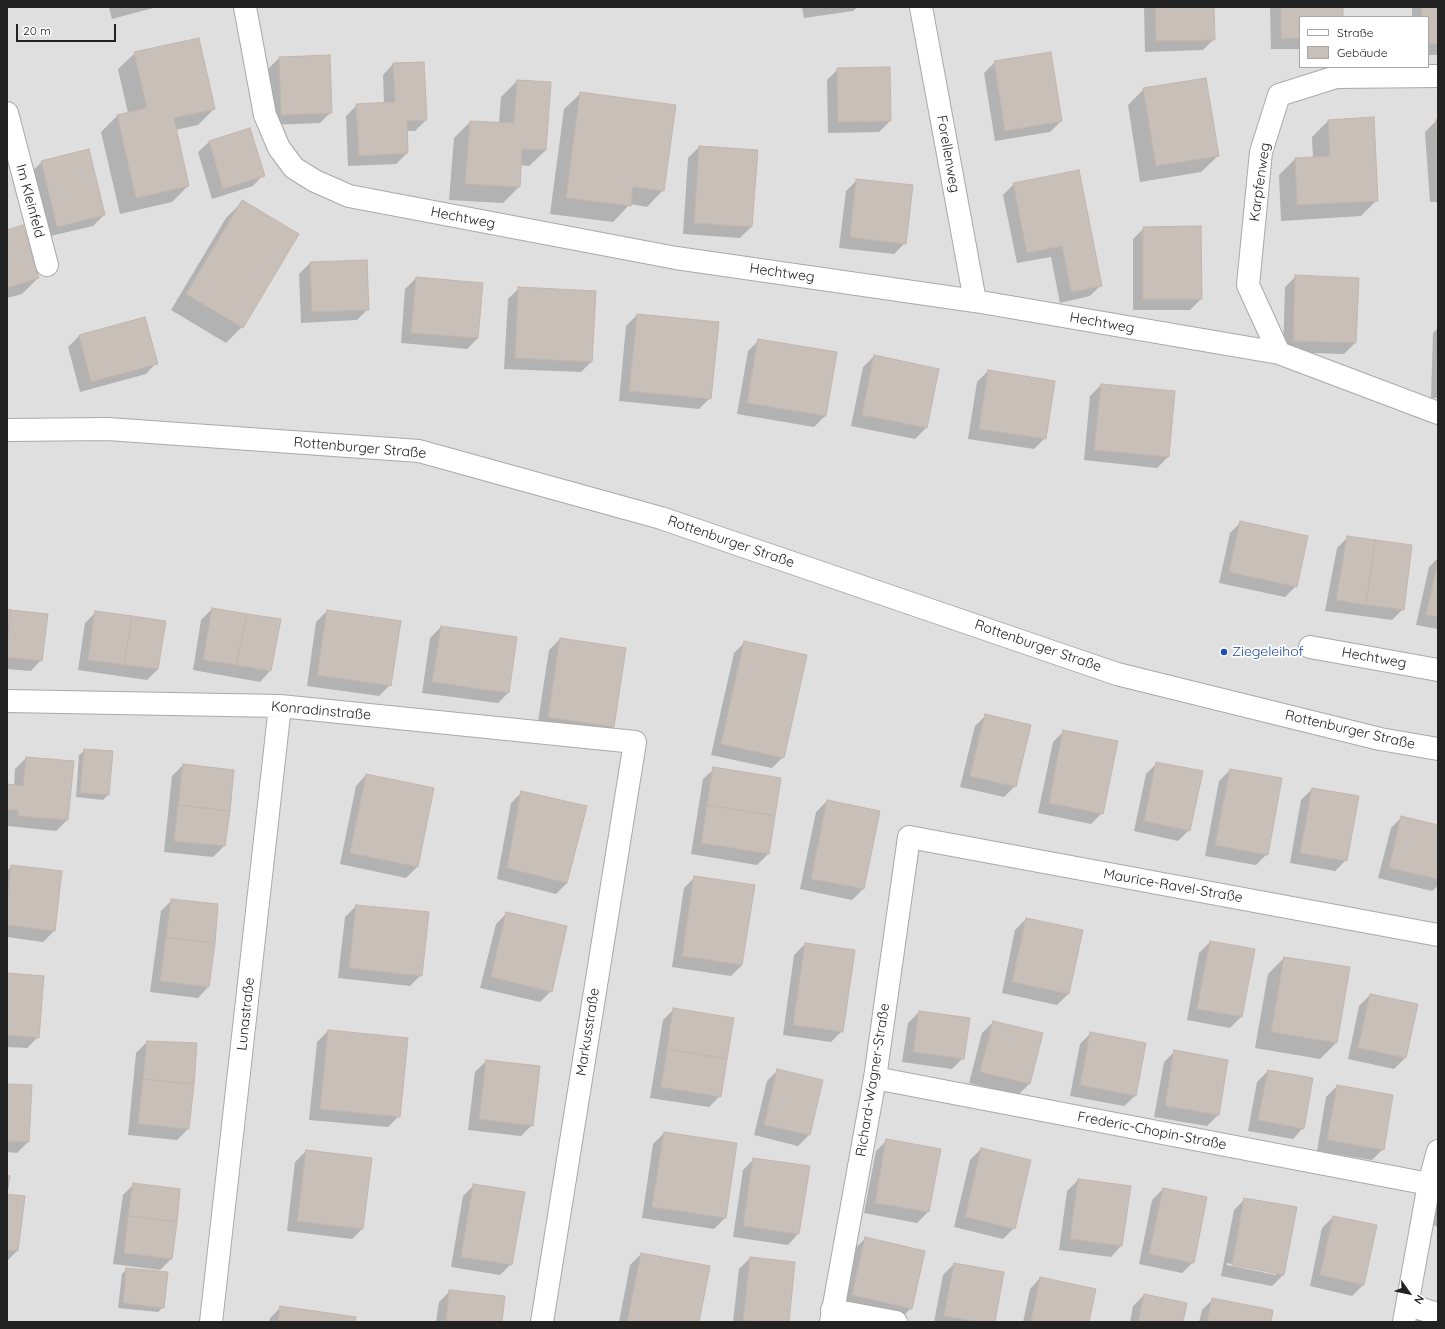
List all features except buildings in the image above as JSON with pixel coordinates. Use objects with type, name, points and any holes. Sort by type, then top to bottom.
[{"type":"street","name":"Hechtweg","points":[[245,7],[265,115],[279,148],[294,168],[315,181],[349,196],[676,258],[975,301],[1279,353],[1438,413]]},
{"type":"street","name":"Forellenweg","points":[[921,7],[975,301]]},
{"type":"street","name":"Karpfenweg","points":[[1279,353],[1248,285],[1261,152],[1279,95],[1336,77],[1438,76]]},
{"type":"street","name":"Im Kleinfeld","points":[[7,113],[47,265]]},
{"type":"street","name":"Rottenburger Straße","points":[[7,430],[108,429],[418,451],[661,518],[1117,674],[1380,739],[1438,749]]},
{"type":"street","name":"Hechtweg","points":[[1310,647],[1438,670]]},
{"type":"street","name":"Konradinstraße","points":[[7,701],[280,706],[634,742]]},
{"type":"street","name":"Lunastraße","points":[[211,1322],[280,706]]},
{"type":"street","name":"Markusstraße","points":[[542,1322],[634,742]]},
{"type":"street","name":"Maurice-Ravel-Straße","points":[[909,837],[1438,935]]},
{"type":"street","name":"Richard-Wagner-Straße","points":[[831,1316],[875,1078],[909,837]]},
{"type":"street","name":"Frederic-Chopin-Straße","points":[[875,1078],[1429,1184]]},
{"type":"street","points":[[1438,1151],[1429,1184],[1406,1313],[1438,1314]]},
{"type":"street","points":[[831,1316],[896,1322]]},
{"type":"shaded area","points":[[7,7],[1438,7],[1438,1322],[7,1322]]},
{"type":"place","name":"Ziegeleihof","points":[[1224,652]]}]
